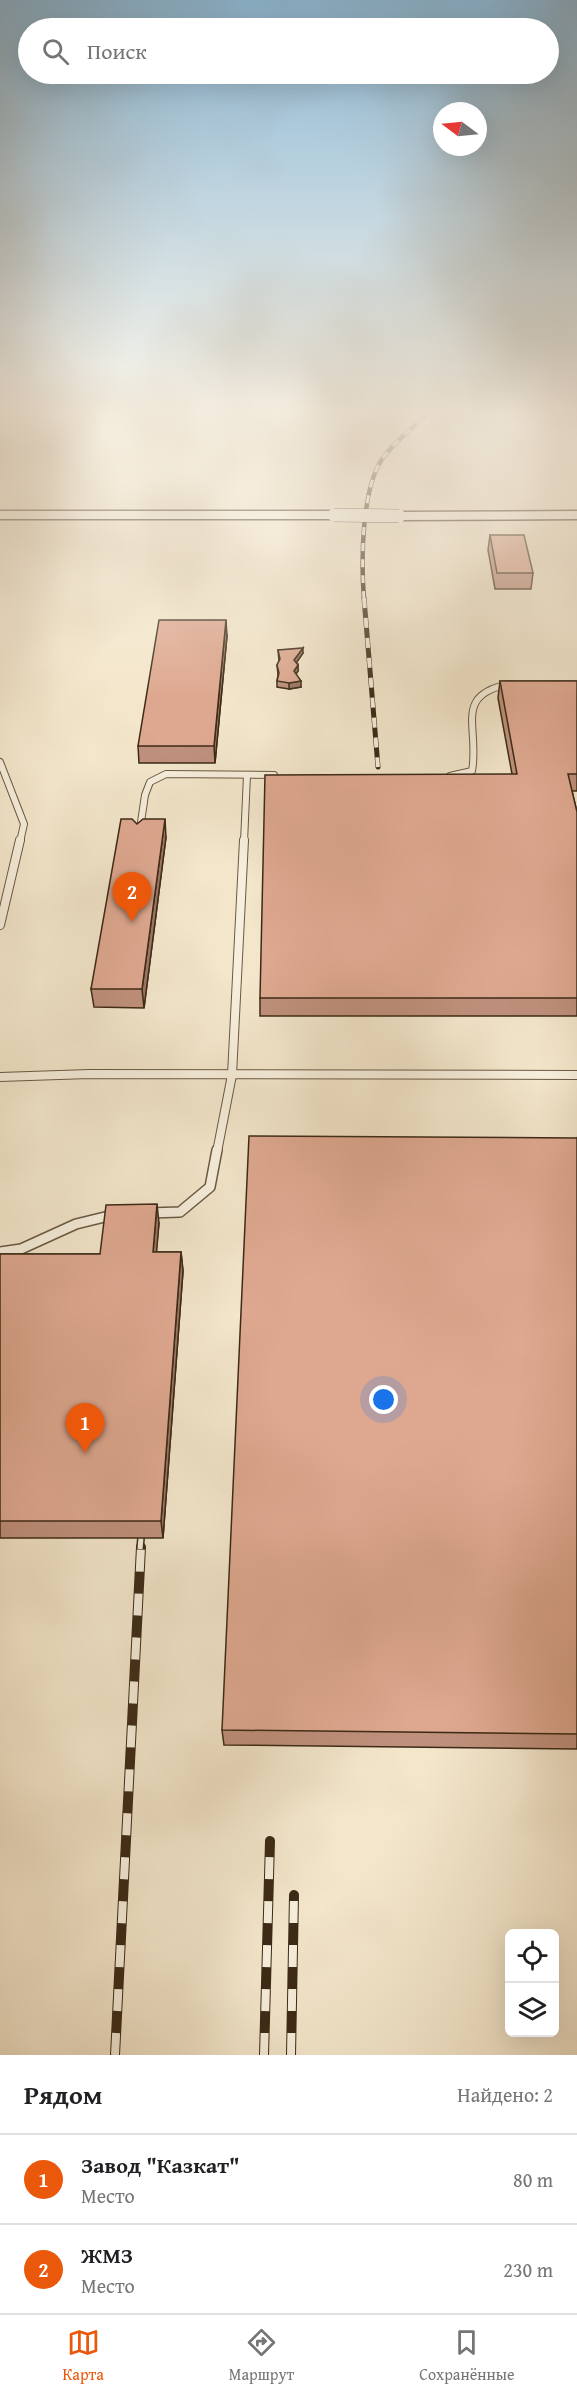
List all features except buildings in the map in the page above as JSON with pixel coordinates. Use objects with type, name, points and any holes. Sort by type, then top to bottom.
[{"type":"main road","points":[[0,515],[577,515]]},
{"type":"lane","points":[[441,777],[472,771],[476,759],[471,718],[474,701],[485,690],[514,683]]},
{"type":"lane","points":[[0,762],[24,824],[0,925]]},
{"type":"lane","points":[[139,837],[145,795],[150,782],[166,774],[281,775]]},
{"type":"lane","points":[[137,1214],[180,1212],[210,1187],[232,1075],[247,775]]},
{"type":"lane","points":[[0,1077],[577,1075]]},
{"type":"lane","points":[[0,1252],[21,1249],[76,1224],[126,1214]]},
{"type":"railway","points":[[364,599],[363,545],[367,505]]},
{"type":"railway","points":[[364,598],[378,767]]},
{"type":"railway","points":[[140,1549],[141,1538]]},
{"type":"railway","points":[[115,2055],[141,1547]]},
{"type":"railway","points":[[264,2055],[270,1841]]},
{"type":"railway","points":[[291,2055],[294,1895]]},
{"type":"place","name":"ЖМЗ","points":[[132,922]]},
{"type":"place","name":"Завод \"Казкат\"","points":[[85,1453]]}]
